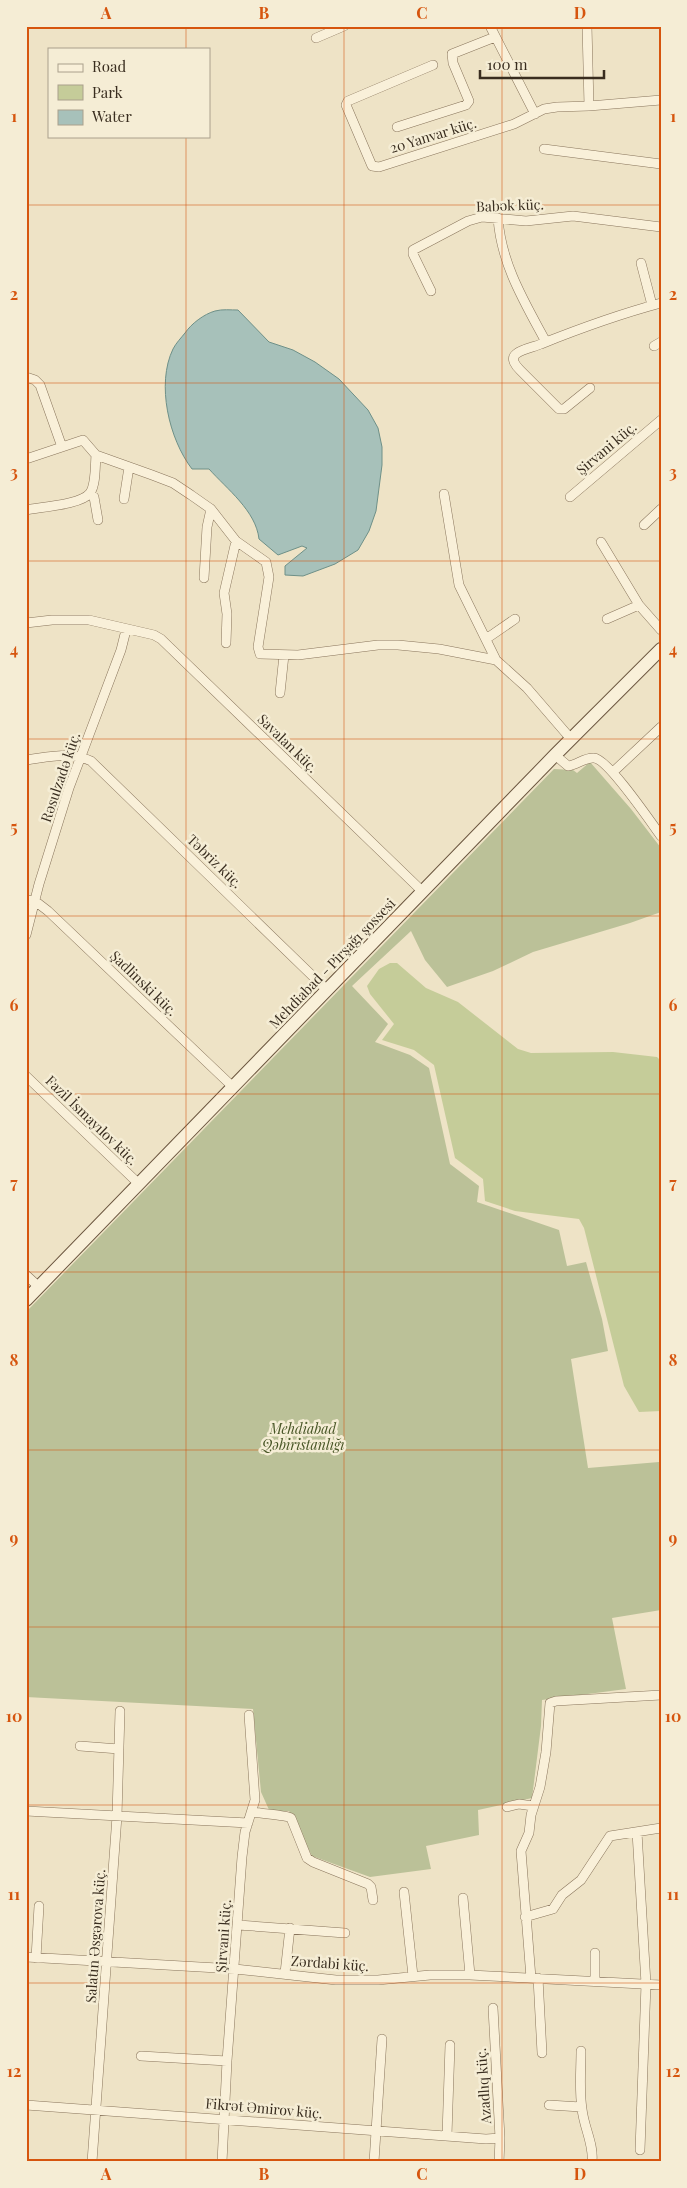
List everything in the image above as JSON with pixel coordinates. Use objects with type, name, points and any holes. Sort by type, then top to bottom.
[{"type":"main road","name":"Mehdiabad - Pirşağı şossesi","points":[[26,1300],[570,739],[661,649]]},
{"type":"street","points":[[316,38],[344,26]]},
{"type":"street","points":[[490,26],[535,114]]},
{"type":"street","points":[[587,26],[589,106]]},
{"type":"street","points":[[397,127],[466,105],[469,101],[453,63],[452,54],[495,37]]},
{"type":"street","name":"20 Yanvar küç.","points":[[433,65],[348,101],[346,105],[372,166],[379,167],[514,124],[556,107],[661,100]]},
{"type":"street","points":[[544,149],[661,164]]},
{"type":"street","name":"Babək küç.","points":[[431,291],[413,254],[413,250],[468,220],[482,217],[526,221],[573,216],[661,227]]},
{"type":"street","points":[[498,218],[506,264],[546,342]]},
{"type":"street","points":[[590,388],[564,409],[558,409],[514,364],[514,358],[517,354],[546,342],[620,314],[656,304],[640,263]]},
{"type":"street","points":[[26,377],[35,380],[40,386],[62,448]]},
{"type":"street","name":"Şirvani küç.","points":[[570,497],[661,420]]},
{"type":"street","points":[[26,459],[83,440],[96,455],[173,484],[211,509],[236,541],[266,562],[268,568],[258,651],[260,654],[284,655],[378,645],[398,645],[439,649],[496,660]]},
{"type":"street","points":[[26,510],[77,501],[90,493],[96,455]]},
{"type":"street","points":[[124,500],[129,467]]},
{"type":"street","points":[[90,493],[94,497],[98,520]]},
{"type":"street","points":[[444,494],[459,586],[496,660],[527,688],[570,739]]},
{"type":"street","points":[[204,578],[207,527],[211,509]]},
{"type":"street","points":[[644,525],[661,509]]},
{"type":"street","points":[[226,643],[227,614],[224,592],[236,541]]},
{"type":"street","points":[[601,542],[638,605],[661,630]]},
{"type":"street","points":[[607,619],[638,605]]},
{"type":"street","name":"Savalan küç.","points":[[26,623],[72,619],[88,620],[154,635],[161,639],[422,891]]},
{"type":"street","points":[[486,639],[515,619]]},
{"type":"street","name":"Rəsulzadə küç.","points":[[26,935],[30,901],[81,756],[122,650],[126,630]]},
{"type":"street","points":[[280,693],[284,655]]},
{"type":"street","points":[[613,772],[661,727]]},
{"type":"street","points":[[26,760],[57,756],[81,756]]},
{"type":"street","name":"Təbriz küç.","points":[[81,756],[103,771],[327,990]]},
{"type":"street","points":[[554,756],[568,766],[590,758],[596,758],[613,772],[661,836]]},
{"type":"street","name":"Şadlinski küç.","points":[[30,901],[48,910],[233,1087]]},
{"type":"street","name":"Fazil İsmayılov küç.","points":[[26,1076],[139,1184]]},
{"type":"street","points":[[26,1276],[39,1287]]},
{"type":"street","points":[[542,2053],[525,1917],[521,1851],[529,1833],[533,1806],[540,1787],[546,1752],[550,1703],[556,1701],[661,1695]]},
{"type":"street","name":"Salatın Əsgərova küç.","points":[[92,2162],[108,1962],[117,1816],[120,1712]]},
{"type":"street","name":"Şirvani küç.","points":[[222,2162],[227,2061],[242,1858],[248,1823],[253,1812],[255,1800],[249,1715]]},
{"type":"street","points":[[80,1746],[119,1749]]},
{"type":"street","points":[[507,1807],[519,1804],[533,1806]]},
{"type":"street","points":[[26,1811],[248,1823]]},
{"type":"street","points":[[253,1812],[268,1816],[287,1816],[291,1818],[307,1858],[368,1884],[371,1887],[374,1900]]},
{"type":"street","points":[[525,1917],[553,1909],[562,1895],[581,1880],[610,1836],[661,1828]]},
{"type":"street","points":[[636,1832],[646,1984],[640,2150]]},
{"type":"street","points":[[404,1892],[413,1976]]},
{"type":"street","points":[[463,1898],[470,1975]]},
{"type":"street","points":[[36,1958],[39,1906]]},
{"type":"street","points":[[238,1925],[345,1932]]},
{"type":"street","points":[[285,1973],[290,1928]]},
{"type":"street","points":[[595,1953],[595,1980]]},
{"type":"street","name":"Zərdabi küç.","points":[[26,1957],[285,1973],[351,1981],[413,1976],[470,1975],[595,1980],[661,1985]]},
{"type":"street","name":"Azadlıq küç.","points":[[493,2008],[500,2138],[498,2162]]},
{"type":"street","points":[[374,2162],[382,2039]]},
{"type":"street","points":[[447,2135],[450,2045]]},
{"type":"street","points":[[581,2051],[581,2107],[585,2131],[592,2147],[592,2162]]},
{"type":"street","points":[[141,2056],[227,2061]]},
{"type":"street","name":"Fikrət Əmirov küç.","points":[[26,2105],[376,2131],[500,2138]]},
{"type":"street","points":[[549,2105],[581,2107]]},
{"type":"green space","name":"Mehdiabad Qəbiristanlığı","points":[[590,762],[631,809],[661,848],[661,912],[533,952],[493,971],[447,987],[425,960],[411,931],[352,986],[388,1024],[375,1042],[410,1055],[429,1068],[450,1164],[479,1186],[477,1202],[559,1230],[567,1266],[586,1262],[602,1319],[608,1351],[571,1359],[588,1468],[659,1462],[661,1471],[661,1610],[612,1618],[626,1689],[542,1700],[541,1726],[532,1798],[478,1810],[479,1835],[426,1846],[431,1869],[370,1877],[312,1856],[289,1811],[270,1812],[261,1792],[253,1709],[26,1697],[26,1312],[554,769],[573,770],[577,773]]},
{"type":"green space","points":[[390,963],[397,963],[426,988],[458,1002],[518,1049],[531,1053],[613,1052],[657,1057],[661,1061],[661,1411],[639,1412],[624,1386],[584,1228],[579,1219],[515,1211],[485,1201],[483,1179],[455,1158],[434,1065],[414,1050],[382,1040],[394,1024],[370,994],[367,986],[379,969]]},
{"type":"water","points":[[218,310],[238,310],[269,342],[293,350],[315,362],[339,379],[368,410],[378,428],[382,447],[382,465],[376,511],[369,531],[358,550],[335,564],[303,576],[285,575],[285,566],[307,548],[302,546],[278,555],[259,539],[252,519],[240,501],[209,469],[192,469],[177,443],[171,427],[165,394],[168,363],[174,347],[191,326],[207,314]]}]
